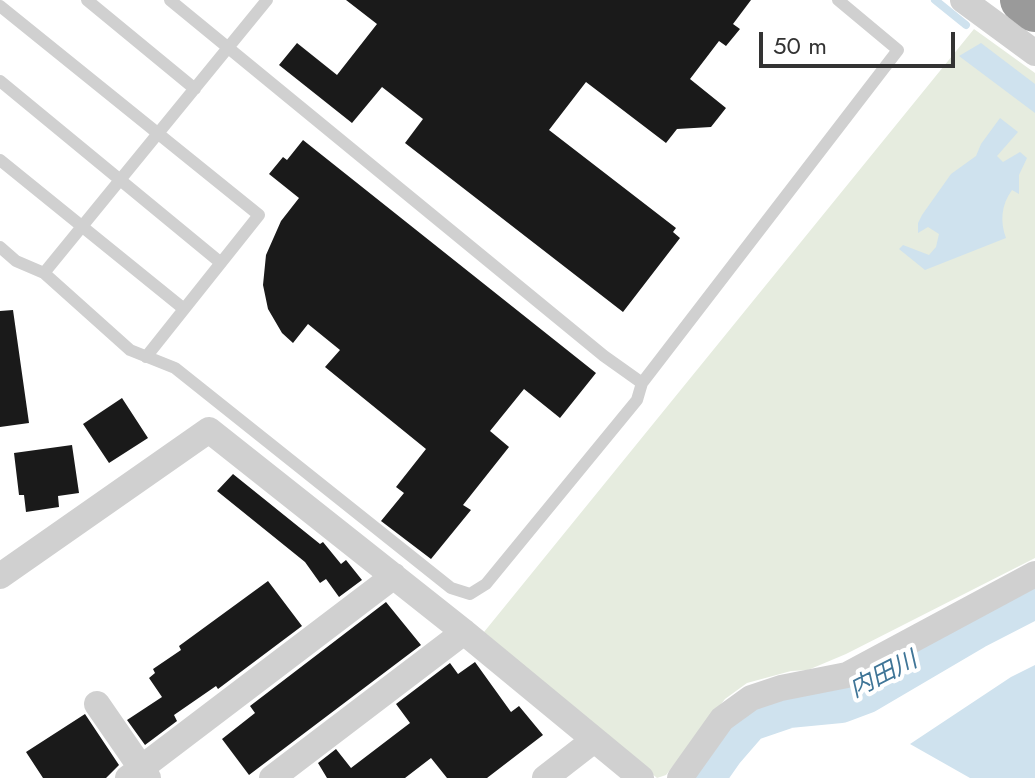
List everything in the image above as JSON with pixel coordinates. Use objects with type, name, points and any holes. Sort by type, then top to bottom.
[{"type":"highway","points":[[1022,0],[1035,10]]},
{"type":"street","points":[[963,0],[1035,53]]},
{"type":"street","points":[[0,576],[209,430],[464,632],[641,778]]},
{"type":"street","points":[[680,778],[722,719],[751,698],[781,688],[847,675],[1035,574]]},
{"type":"street","points":[[97,704],[139,775],[394,576]]},
{"type":"street","points":[[272,778],[464,632]]},
{"type":"street","points":[[545,778],[594,740]]},
{"type":"lane","points":[[87,0],[195,89]]},
{"type":"lane","points":[[170,0],[604,356],[642,383]]},
{"type":"lane","points":[[0,247],[16,261],[44,273],[130,350],[175,368],[451,588],[470,594],[486,584],[637,400],[642,383],[898,50],[838,0]]},
{"type":"lane","points":[[44,273],[228,48],[260,2]]},
{"type":"lane","points":[[0,6],[259,215],[146,357]]},
{"type":"lane","points":[[0,81],[221,263]]},
{"type":"lane","points":[[0,160],[184,309]]},
{"type":"shaded area","points":[[974,29],[1035,73],[1035,558],[846,654],[808,670],[791,671],[747,683],[725,699],[666,775],[657,778],[484,632]]},
{"type":"water","points":[[981,43],[1035,84],[1035,113],[959,56]]},
{"type":"water","points":[[1000,118],[1018,132],[997,156],[1003,162],[1020,152],[1027,158],[1019,175],[1019,194],[1012,190],[1004,208],[1002,220],[1006,238],[925,270],[899,249],[903,245],[929,255],[936,247],[939,234],[928,227],[918,233],[918,223],[951,174],[976,156]]},
{"type":"water","points":[[1035,665],[1035,778],[970,778],[910,744],[1011,677]]},
{"type":"building","points":[[346,0],[751,0],[733,24],[740,29],[726,46],[719,41],[690,79],[726,108],[711,127],[677,129],[666,143],[586,82],[549,130],[676,228],[673,232],[680,238],[623,312],[405,143],[423,119],[382,87],[352,123],[279,65],[297,43],[337,75],[377,24]]},
{"type":"building","points":[[303,140],[596,373],[560,418],[524,389],[490,431],[509,447],[463,505],[471,510],[431,559],[381,521],[404,493],[396,487],[426,449],[325,367],[340,350],[308,324],[293,343],[282,333],[268,309],[263,285],[266,255],[281,221],[299,198],[269,174],[283,157],[287,160]]},
{"type":"building","points":[[13,310],[29,423],[0,427],[0,311]]},
{"type":"building","points":[[122,398],[148,438],[109,463],[83,424]]},
{"type":"building","points":[[72,445],[79,493],[58,496],[59,507],[26,512],[24,495],[19,495],[14,453]]},
{"type":"building","points":[[233,474],[320,544],[323,542],[341,564],[346,560],[362,580],[339,597],[326,579],[320,583],[305,562],[217,491]]},
{"type":"building","points":[[268,581],[302,626],[218,689],[216,686],[174,715],[177,721],[145,745],[127,720],[162,697],[149,678],[155,673],[153,669],[181,650],[179,646]]},
{"type":"building","points":[[386,602],[421,645],[249,775],[222,739],[255,713],[250,706]]},
{"type":"building","points":[[475,662],[511,712],[519,706],[543,735],[487,778],[447,778],[431,758],[405,778],[327,778],[318,763],[336,749],[351,768],[410,723],[396,704],[450,663],[458,674]]},
{"type":"building","points":[[85,714],[119,765],[106,778],[43,778],[26,752]]},
{"type":"waterway","points":[[935,0],[966,25]]},
{"type":"waterway","name":"内田川","points":[[700,778],[747,718],[788,704],[840,699],[864,690],[973,626],[1035,594]]}]
